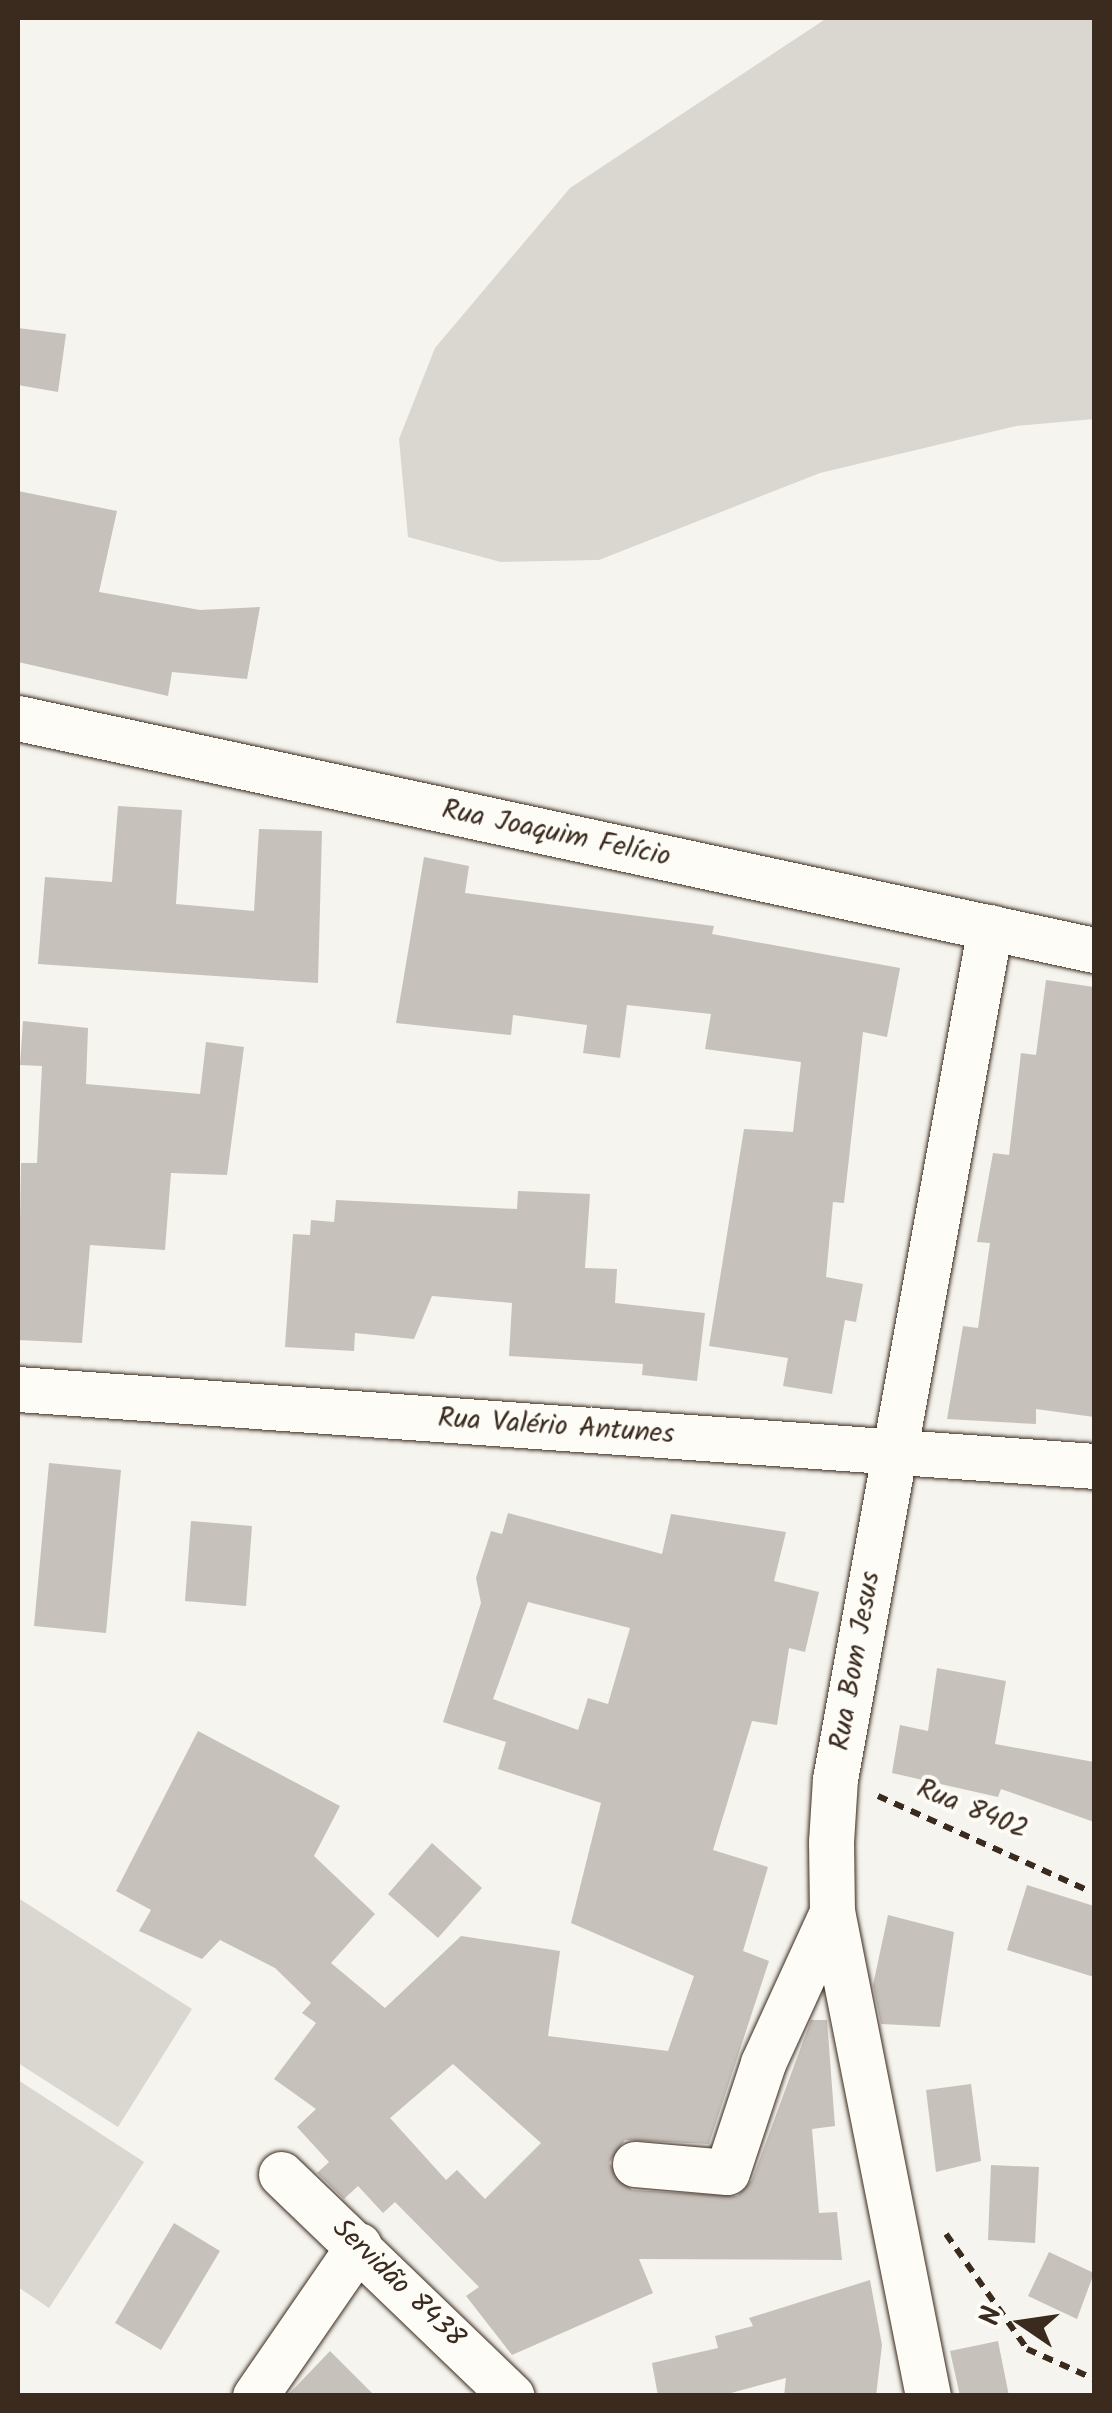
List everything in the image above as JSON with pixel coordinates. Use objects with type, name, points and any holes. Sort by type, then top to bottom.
[{"type":"street","name":"Rua Joaquim Felício","points":[[18,718],[1094,950]]},
{"type":"street","name":"Rua Bom Jesus","points":[[928,2396],[832,1912],[835,1779],[990,927]]},
{"type":"street","name":"Rua Valério Antunes","points":[[18,1389],[1094,1466]]},
{"type":"street","points":[[635,2164],[728,2172],[763,2063],[832,1912]]},
{"type":"street","name":"Servidão 8438","points":[[281,2174],[359,2244],[512,2396]]},
{"type":"street","points":[[255,2396],[359,2244]]},
{"type":"path","name":"Rua 8402","points":[[835,1779],[1089,1891]]},
{"type":"path","points":[[934,2217],[1027,2348],[1094,2379]]},
{"type":"shaded area","points":[[827,18],[1094,18],[1094,419],[1016,426],[820,473],[599,560],[501,562],[408,537],[399,439],[435,348],[570,188]]},
{"type":"shaded area","points":[[18,1898],[192,2009],[118,2127],[18,2063]]},
{"type":"shaded area","points":[[18,2080],[144,2162],[49,2308],[18,2287]]},
{"type":"building","points":[[18,328],[66,334],[58,392],[18,385]]},
{"type":"building","points":[[18,491],[117,511],[99,592],[200,610],[260,607],[247,679],[172,672],[168,696],[18,662]]},
{"type":"building","points":[[118,806],[182,810],[176,904],[254,911],[259,829],[322,831],[318,983],[38,964],[45,877],[112,882]]},
{"type":"building","points":[[424,857],[469,866],[465,893],[714,926],[712,934],[900,968],[887,1037],[863,1032],[844,1203],[833,1202],[826,1277],[863,1284],[856,1322],[845,1320],[832,1394],[783,1386],[788,1358],[709,1346],[744,1129],[793,1132],[801,1062],[705,1049],[711,1014],[627,1005],[620,1058],[583,1053],[587,1025],[513,1015],[511,1035],[396,1023]]},
{"type":"building","points":[[1046,980],[1094,987],[1094,1417],[1036,1409],[1036,1424],[947,1419],[963,1326],[978,1328],[990,1243],[977,1242],[993,1153],[1009,1155],[1021,1053],[1036,1055]]},
{"type":"building","points":[[23,1021],[88,1028],[86,1084],[200,1094],[206,1042],[244,1047],[227,1175],[171,1173],[165,1250],[90,1245],[82,1343],[18,1340],[21,1163],[37,1163],[42,1066],[20,1065]]},
{"type":"building","points":[[518,1191],[590,1194],[585,1268],[617,1269],[615,1303],[705,1313],[697,1381],[642,1375],[643,1364],[509,1356],[512,1303],[432,1296],[414,1339],[355,1333],[354,1351],[285,1347],[293,1234],[310,1235],[311,1220],[334,1222],[336,1200],[517,1209]]},
{"type":"building","points":[[49,1463],[121,1470],[106,1633],[34,1626]]},
{"type":"building","points":[[508,1513],[662,1554],[671,1514],[786,1532],[774,1581],[819,1592],[805,1652],[789,1648],[777,1725],[752,1721],[713,1850],[768,1867],[743,1951],[769,1961],[709,2144],[625,2140],[609,2163],[632,2190],[737,2196],[752,2180],[811,2020],[827,2020],[835,2126],[812,2129],[819,2213],[837,2212],[842,2260],[639,2259],[653,2293],[512,2355],[466,2296],[479,2287],[395,2202],[383,2213],[358,2186],[344,2199],[317,2173],[329,2162],[297,2127],[316,2109],[274,2079],[316,2023],[302,2013],[311,2003],[275,1968],[220,1940],[202,1959],[139,1931],[151,1910],[116,1891],[198,1731],[340,1806],[314,1856],[375,1914],[331,1963],[385,2008],[461,1936],[560,1951],[548,2036],[668,2051],[694,1976],[571,1923],[601,1803],[498,1769],[506,1742],[443,1722],[481,1603],[476,1578],[491,1531],[502,1534]],"holes":[[[528,1602],[630,1628],[608,1704],[588,1698],[578,1730],[493,1699]],[[453,2064],[541,2143],[485,2199],[457,2170],[446,2180],[390,2118]]]},
{"type":"building","points":[[191,1521],[252,1526],[246,1606],[185,1601]]},
{"type":"building","points":[[937,1668],[1006,1681],[995,1744],[1094,1762],[1094,1822],[1001,1789],[998,1797],[892,1773],[900,1725],[928,1731]]},
{"type":"building","points":[[432,1843],[482,1888],[438,1938],[388,1894]]},
{"type":"building","points":[[1027,1885],[1094,1906],[1094,1977],[1007,1950]]},
{"type":"building","points":[[888,1915],[954,1932],[940,2027],[881,2024],[873,1985]]},
{"type":"building","points":[[971,2084],[981,2161],[936,2172],[926,2090]]},
{"type":"building","points":[[991,2165],[1039,2167],[1035,2243],[988,2240]]},
{"type":"building","points":[[174,2223],[220,2251],[161,2350],[115,2323]]},
{"type":"building","points":[[1049,2252],[1094,2273],[1077,2319],[1028,2296]]},
{"type":"building","points":[[870,2280],[882,2345],[876,2396],[784,2396],[786,2378],[720,2396],[658,2396],[652,2363],[718,2348],[715,2336],[753,2326],[749,2318]]},
{"type":"building","points":[[998,2341],[1009,2396],[960,2396],[950,2351]]},
{"type":"building","points":[[330,2351],[375,2396],[287,2396]]}]
